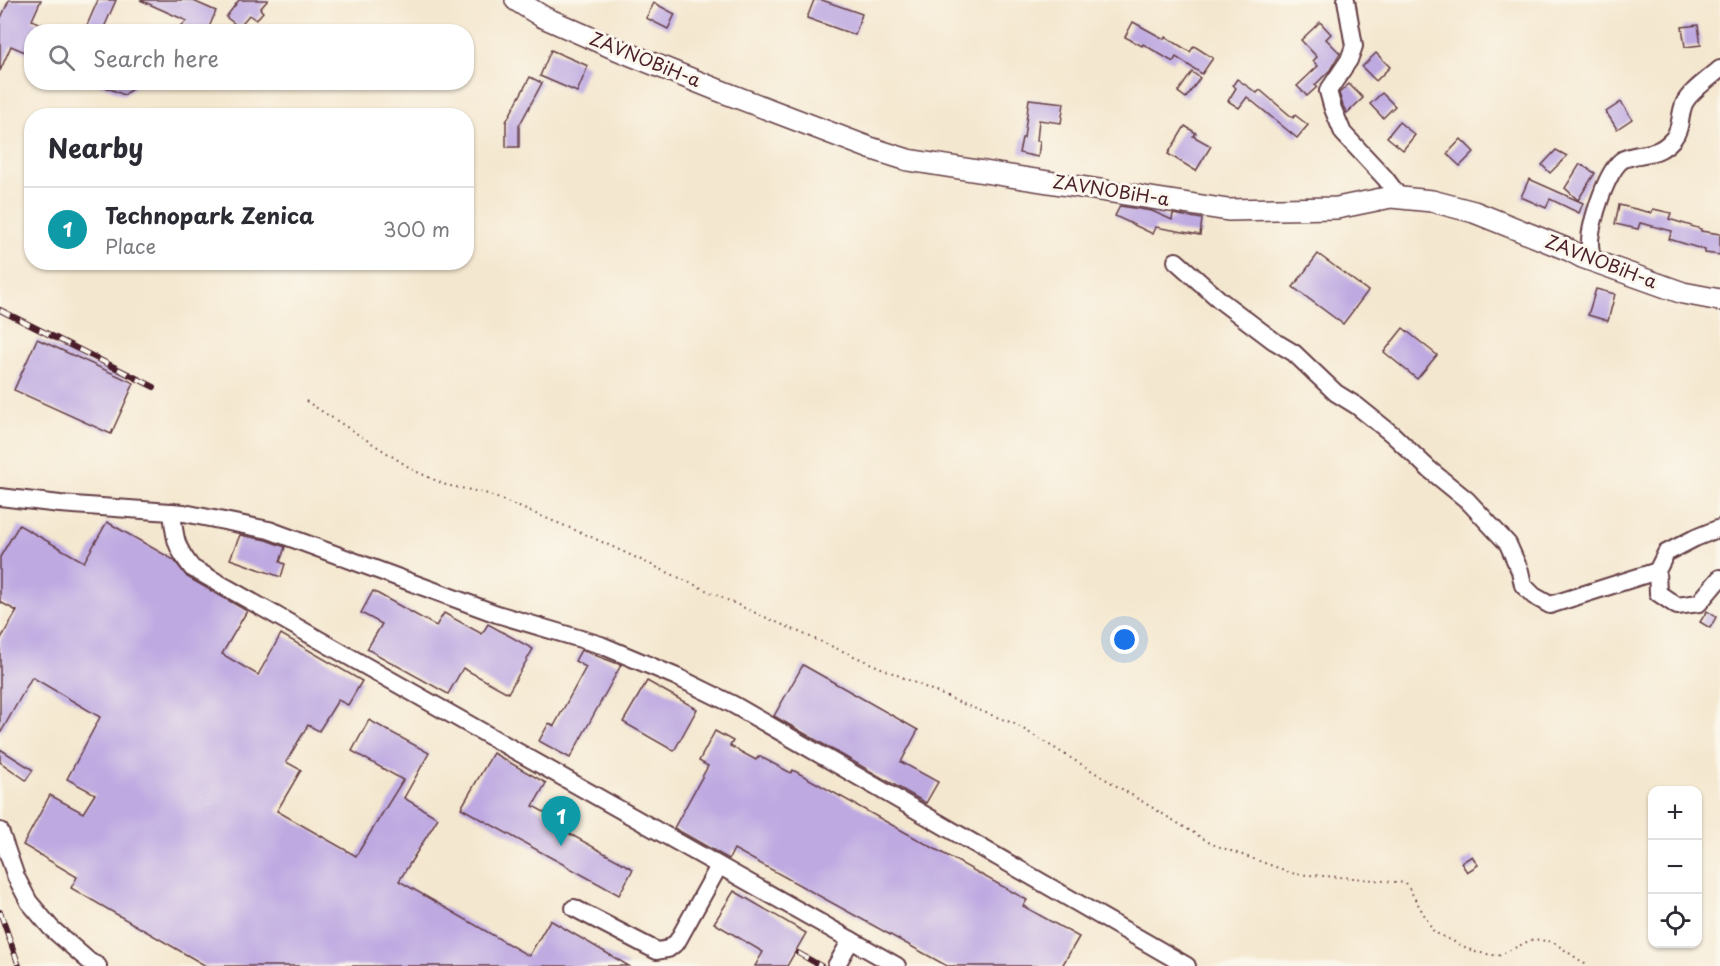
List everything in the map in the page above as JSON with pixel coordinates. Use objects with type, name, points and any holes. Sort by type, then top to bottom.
[{"type":"main road","name":"ZAVNOBiH-a","points":[[516,0],[543,17],[609,46],[870,148],[908,160],[1228,210],[1337,208],[1391,197],[1432,201],[1474,212],[1592,261],[1683,293],[1720,300]]},
{"type":"street","points":[[1346,0],[1354,46],[1349,60],[1328,91],[1330,100],[1343,133],[1386,178],[1400,198]]},
{"type":"street","points":[[1592,261],[1590,241],[1602,190],[1611,173],[1621,160],[1656,152],[1666,146],[1680,129],[1684,104],[1720,69]]},
{"type":"street","points":[[1176,261],[1221,301],[1274,341],[1294,353],[1336,393],[1357,406],[1392,434],[1430,470],[1467,500],[1508,544],[1520,571],[1523,585],[1534,596],[1550,605],[1657,572]]},
{"type":"street","points":[[0,497],[184,513],[277,533],[497,614],[601,645],[677,677],[734,705],[1187,966]]},
{"type":"street","points":[[172,512],[176,543],[182,556],[192,568],[897,966]]},
{"type":"street","points":[[1720,528],[1695,538],[1666,554],[1657,572],[1658,593],[1677,606],[1699,603],[1720,578]]},
{"type":"street","points":[[0,831],[16,877],[29,902],[51,928],[90,962],[98,966]]},
{"type":"street","points":[[574,908],[657,951],[668,949],[676,942],[719,866]]},
{"type":"street","points":[[836,966],[851,940]]},
{"type":"path","points":[[306,401],[415,471],[447,485],[485,493],[957,702],[1015,724],[1212,844],[1295,874],[1406,883],[1434,932],[1475,952],[1498,956],[1533,939],[1553,942],[1588,966]]},
{"type":"building","points":[[9,0],[41,0],[32,20],[41,24],[24,24],[24,52],[11,46],[0,71],[0,20]]},
{"type":"building","points":[[98,0],[116,0],[106,24],[88,24]]},
{"type":"building","points":[[140,0],[191,0],[216,11],[210,24],[183,24],[187,21]]},
{"type":"building","points":[[239,0],[268,0],[260,9],[263,12],[256,20],[249,15],[242,24],[235,24],[226,17]]},
{"type":"building","points":[[814,0],[822,0],[862,14],[855,35],[807,18]]},
{"type":"building","points":[[654,3],[675,14],[668,29],[646,18]]},
{"type":"building","points":[[1133,22],[1164,39],[1166,37],[1190,52],[1194,46],[1213,58],[1202,74],[1176,57],[1173,62],[1143,44],[1142,46],[1125,37]]},
{"type":"building","points":[[1320,22],[1331,34],[1326,39],[1340,53],[1330,70],[1315,85],[1317,87],[1307,96],[1297,86],[1318,66],[1313,61],[1317,57],[1301,40]]},
{"type":"building","points":[[1698,25],[1701,45],[1685,47],[1682,27]]},
{"type":"building","points":[[551,50],[588,66],[577,92],[540,76]]},
{"type":"building","points":[[1376,53],[1390,67],[1376,81],[1362,67]]},
{"type":"building","points":[[1192,72],[1200,78],[1186,98],[1178,92]]},
{"type":"building","points":[[530,77],[542,83],[519,126],[519,147],[506,147],[506,122]]},
{"type":"building","points":[[1237,79],[1257,93],[1260,90],[1293,118],[1295,115],[1308,125],[1297,138],[1247,97],[1239,108],[1228,101],[1236,88],[1233,85]]},
{"type":"building","points":[[1349,84],[1363,98],[1347,113],[1339,93]]},
{"type":"building","points":[[112,90],[131,90],[124,95]]},
{"type":"building","points":[[1382,93],[1395,106],[1383,118],[1370,104]]},
{"type":"building","points":[[1029,99],[1064,103],[1061,123],[1039,120],[1038,157],[1019,153],[1022,138],[1024,138]]},
{"type":"building","points":[[1621,102],[1632,119],[1617,129],[1606,112]]},
{"type":"building","points":[[1399,122],[1415,135],[1403,150],[1387,137]]},
{"type":"building","points":[[1185,126],[1196,133],[1193,136],[1211,146],[1196,171],[1168,154]]},
{"type":"building","points":[[1461,139],[1474,152],[1460,166],[1447,154]]},
{"type":"building","points":[[1556,150],[1567,156],[1550,173],[1542,165]]},
{"type":"building","points":[[1580,164],[1595,173],[1578,200],[1565,188]]},
{"type":"building","points":[[1529,179],[1583,203],[1579,213],[1550,199],[1546,208],[1521,197]]},
{"type":"building","points":[[1619,205],[1652,213],[1653,209],[1671,213],[1669,219],[1701,229],[1701,231],[1720,234],[1720,255],[1705,253],[1705,250],[1669,239],[1672,231],[1640,223],[1638,229],[1615,224]]},
{"type":"building","points":[[1120,206],[1152,211],[1172,220],[1173,214],[1202,219],[1200,235],[1156,227],[1153,234],[1115,216]]},
{"type":"building","points":[[1318,254],[1368,291],[1343,324],[1293,287]]},
{"type":"building","points":[[1596,289],[1615,294],[1608,321],[1588,315]]},
{"type":"building","points":[[1403,328],[1437,355],[1417,379],[1384,352]]},
{"type":"building","points":[[37,339],[134,383],[111,434],[14,390]]},
{"type":"building","points":[[107,522],[174,560],[187,577],[247,611],[222,654],[258,675],[281,634],[362,681],[348,705],[338,700],[319,731],[308,725],[286,762],[301,770],[277,811],[356,856],[403,780],[352,751],[369,720],[429,753],[404,798],[438,818],[399,881],[529,956],[550,920],[629,966],[206,966],[71,888],[77,877],[23,845],[50,795],[83,813],[95,794],[67,779],[100,717],[32,677],[0,734],[0,640],[17,611],[0,602],[0,557],[19,525],[84,562]]},
{"type":"building","points":[[240,535],[266,540],[285,547],[280,562],[285,564],[281,577],[230,559]]},
{"type":"building","points":[[373,591],[436,626],[444,613],[482,634],[488,624],[533,649],[508,693],[463,668],[448,694],[367,649],[382,624],[361,613]]},
{"type":"building","points":[[1707,611],[1716,617],[1710,628],[1700,622]]},
{"type":"building","points":[[581,650],[621,665],[570,758],[539,741],[549,723],[554,726],[586,667],[575,661]]},
{"type":"building","points":[[803,665],[918,730],[901,762],[938,782],[926,803],[774,716]]},
{"type":"building","points":[[647,681],[697,709],[674,751],[623,722]]},
{"type":"building","points":[[715,731],[733,741],[730,746],[756,760],[759,756],[791,773],[793,770],[1027,900],[1023,906],[1079,937],[1062,966],[947,966],[734,849],[729,859],[674,828],[708,766],[699,761]]},
{"type":"building","points":[[0,749],[33,770],[26,780],[0,762]]},
{"type":"building","points":[[493,753],[546,783],[533,806],[553,817],[550,823],[633,869],[619,895],[461,808]]},
{"type":"building","points":[[1472,856],[1478,865],[1467,872],[1461,863]]},
{"type":"building","points":[[734,891],[806,933],[787,966],[755,966],[763,952],[714,923]]},
{"type":"railway","points":[[0,310],[154,387]]},
{"type":"railway","points":[[0,912],[19,966]]},
{"type":"railway","points":[[798,953],[821,966]]},
{"type":"place","name":"Technopark Zenica","points":[[561,846]]}]
